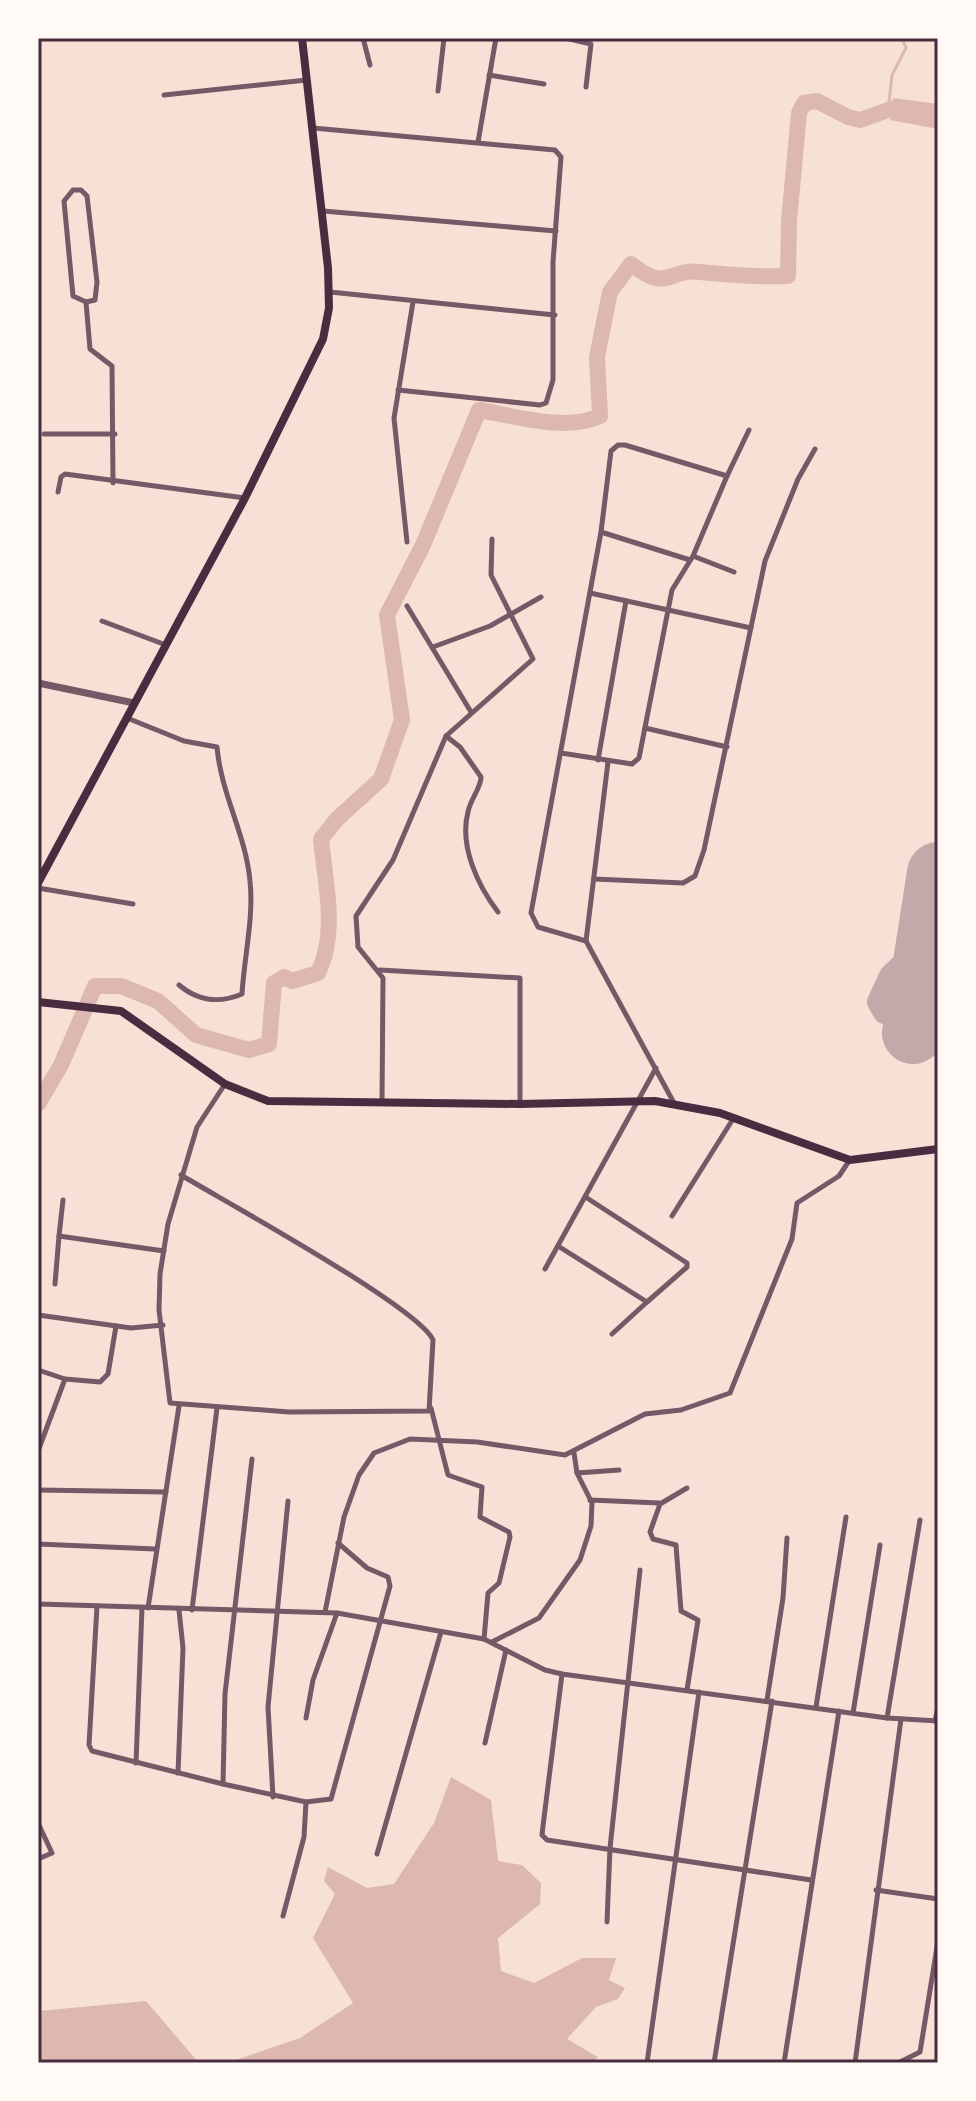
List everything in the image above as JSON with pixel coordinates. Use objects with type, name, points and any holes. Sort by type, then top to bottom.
[{"type":"main road","points":[[38,886],[245,498],[318,351],[326,327],[330,292],[302,38]]},
{"type":"main road","points":[[38,1002],[93,1005],[121,1011],[225,1084],[268,1101],[674,1103],[734,1118],[850,1160],[938,1149]]},
{"type":"street","points":[[363,38],[370,65]]},
{"type":"street","points":[[438,91],[444,38]]},
{"type":"street","points":[[478,142],[496,38]]},
{"type":"street","points":[[565,38],[583,39],[591,46],[586,87]]},
{"type":"street","points":[[489,75],[544,84]]},
{"type":"street","points":[[164,95],[307,80]]},
{"type":"street","points":[[313,128],[559,152],[551,395],[540,405],[398,390]]},
{"type":"street","points":[[73,190],[81,190],[87,196],[89,210],[97,282],[95,300],[86,302],[73,296],[71,286],[64,201],[73,190]]},
{"type":"street","points":[[323,211],[556,231]]},
{"type":"street","points":[[330,292],[555,315]]},
{"type":"street","points":[[86,302],[90,349],[112,366],[115,434],[113,483]]},
{"type":"street","points":[[407,542],[394,418],[413,302]]},
{"type":"street","points":[[561,753],[608,762],[637,762],[667,612],[678,577],[691,558],[749,430]]},
{"type":"street","points":[[44,434],[115,434]]},
{"type":"street","points":[[586,941],[538,927],[531,913],[601,532],[611,451],[618,445],[727,476]]},
{"type":"street","points":[[594,879],[683,883],[691,880],[701,863],[769,549],[807,458],[815,449]]},
{"type":"street","points":[[58,492],[61,477],[65,474],[113,483],[245,498]]},
{"type":"street","points":[[601,532],[734,572]]},
{"type":"street","points":[[382,1103],[384,994],[379,970],[358,947],[356,916],[393,860],[446,736],[533,659],[491,575],[492,539]]},
{"type":"street","points":[[590,593],[751,628]]},
{"type":"street","points":[[433,647],[490,626],[541,597]]},
{"type":"street","points":[[598,760],[626,601]]},
{"type":"street","points":[[407,606],[471,712]]},
{"type":"street","points":[[102,621],[167,645]]},
{"type":"street","points":[[38,683],[134,703]]},
{"type":"street","points":[[127,718],[184,741],[217,747],[224,787],[246,857],[251,884],[242,994],[210,1000],[194,997],[179,985]]},
{"type":"street","points":[[645,728],[727,747]]},
{"type":"street","points":[[446,736],[460,747],[481,777],[467,815],[467,845],[483,893],[498,912]]},
{"type":"street","points":[[608,762],[586,941],[674,1103]]},
{"type":"street","points":[[38,886],[133,904]]},
{"type":"street","points":[[379,970],[520,978],[520,1104]]},
{"type":"street","points":[[545,1269],[587,1198],[656,1068]]},
{"type":"street","points":[[225,1084],[197,1127],[181,1175],[164,1251],[159,1294],[170,1403],[217,1408],[411,1413],[431,1407]]},
{"type":"street","points":[[672,1216],[734,1118]]},
{"type":"street","points":[[325,1612],[337,1543],[359,1475],[374,1453],[403,1440],[477,1442],[553,1455],[574,1453],[625,1422],[645,1414],[681,1410],[719,1398],[733,1389],[792,1239],[797,1203],[839,1176],[850,1160]]},
{"type":"street","points":[[181,1175],[376,1292],[418,1321],[433,1340],[431,1407],[448,1475],[482,1487],[480,1517],[509,1532],[510,1537],[499,1583],[488,1593],[484,1639]]},
{"type":"street","points":[[587,1198],[687,1263],[687,1267],[612,1334]]},
{"type":"street","points":[[55,1284],[63,1200]]},
{"type":"street","points":[[59,1236],[164,1251]]},
{"type":"street","points":[[558,1246],[647,1302]]},
{"type":"street","points":[[38,1315],[146,1329],[163,1325]]},
{"type":"street","points":[[38,1370],[65,1379],[105,1380],[116,1326]]},
{"type":"street","points":[[38,1451],[65,1379]]},
{"type":"street","points":[[136,1763],[145,1608],[179,1406]]},
{"type":"street","points":[[192,1610],[217,1408]]},
{"type":"street","points":[[492,1642],[539,1618],[571,1575],[591,1526],[590,1500],[577,1473],[574,1453]]},
{"type":"street","points":[[223,1784],[225,1694],[252,1459]]},
{"type":"street","points":[[577,1473],[619,1470]]},
{"type":"street","points":[[590,1500],[660,1504],[687,1488]]},
{"type":"street","points":[[38,1490],[166,1492]]},
{"type":"street","points":[[273,1797],[268,1707],[288,1501]]},
{"type":"street","points":[[660,1504],[650,1537],[676,1545],[681,1611],[695,1618],[699,1624],[687,1690]]},
{"type":"street","points":[[816,1707],[846,1517]]},
{"type":"street","points":[[887,1718],[920,1520]]},
{"type":"street","points":[[714,2063],[770,1701],[787,1538]]},
{"type":"street","points":[[97,1606],[89,1745],[95,1754],[273,1797],[306,1802],[331,1799],[390,1582],[337,1543]]},
{"type":"street","points":[[38,1544],[155,1549]]},
{"type":"street","points":[[853,1713],[880,1545]]},
{"type":"street","points":[[607,1922],[610,1848],[640,1570]]},
{"type":"street","points":[[38,1604],[337,1613],[484,1639],[545,1670],[562,1674],[887,1718],[936,1721],[938,1707]]},
{"type":"street","points":[[178,1773],[183,1648],[179,1610]]},
{"type":"street","points":[[306,1718],[313,1680],[337,1613]]},
{"type":"street","points":[[377,1854],[441,1632]]},
{"type":"street","points":[[485,1743],[506,1650]]},
{"type":"street","points":[[562,1674],[542,1835],[555,1842],[811,1880]]},
{"type":"street","points":[[647,2063],[678,1860],[699,1692]]},
{"type":"street","points":[[784,2063],[839,1711]]},
{"type":"street","points":[[855,2063],[901,1719]]},
{"type":"street","points":[[283,1916],[304,1837],[306,1802]]},
{"type":"street","points":[[38,1823],[52,1853],[38,1859]]},
{"type":"street","points":[[876,1890],[938,1899]]},
{"type":"street","points":[[898,2063],[920,2052],[938,1941]]},
{"type":"shaded area","points":[[893,98],[938,104],[938,129],[890,120]]},
{"type":"shaded area","points":[[451,1777],[491,1800],[498,1861],[522,1865],[541,1883],[540,1904],[498,1938],[501,1971],[534,1983],[582,1958],[616,1958],[609,1980],[625,1988],[618,1999],[596,2007],[567,2039],[598,2057],[592,2063],[227,2063],[300,2038],[353,2003],[313,1938],[335,1894],[324,1881],[328,1867],[367,1888],[394,1884],[434,1823]]},
{"type":"shaded area","points":[[146,2001],[199,2063],[38,2063],[38,2011]]},
{"type":"waterway","points":[[888,111],[892,75],[906,48],[902,38]]},
{"type":"waterway","points":[[38,1104],[61,1065],[95,986],[121,986],[158,1001],[196,1035],[249,1050],[269,1044],[274,983],[284,977],[292,981],[318,973],[324,958],[329,924],[321,839],[337,819],[381,779],[402,720],[387,615],[423,545],[479,410],[556,423],[586,421],[600,416],[597,357],[610,292],[631,264],[661,279],[689,272],[788,276],[789,221],[799,113],[804,103],[817,101],[860,120],[891,109],[938,117]]},
{"type":"taxiway","points":[[921,980],[901,1011],[885,1012],[879,1002],[891,976],[927,942]]},
{"type":"taxiway","points":[[924,967],[938,1006]]},
{"type":"taxiway","points":[[906,1002],[916,1017],[938,1020]]},
{"type":"runway","points":[[913,1033],[938,873]]}]
